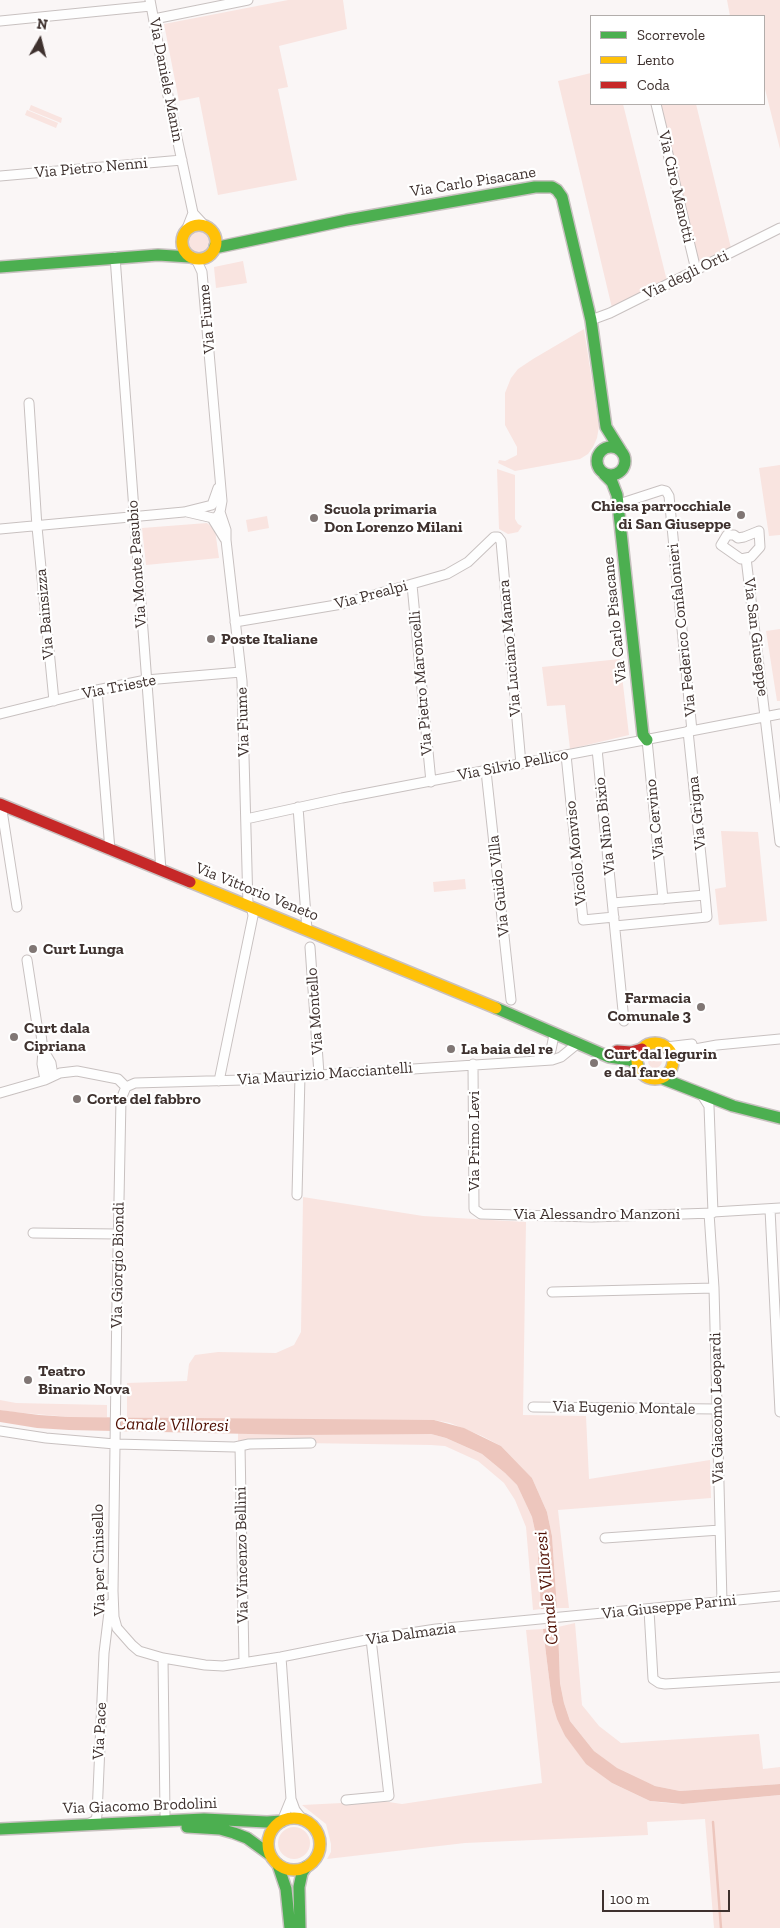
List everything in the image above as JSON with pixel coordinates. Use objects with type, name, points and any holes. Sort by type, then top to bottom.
[{"type":"main road","name":"Via Carlo Pisacane","points":[[215,246],[219,247],[347,220],[535,187],[552,187],[562,197],[591,320],[606,427],[599,452]]},
{"type":"main road","points":[[0,267],[158,255],[197,258],[212,252],[215,246],[214,235],[206,227],[195,226],[184,236],[177,248],[158,255]]},
{"type":"main road","points":[[184,236],[183,249],[197,258]]},
{"type":"main road","name":"Via Carlo Pisacane","points":[[606,427],[621,451]]},
{"type":"main road","points":[[607,447],[621,451],[625,460],[623,469],[614,475],[604,474],[597,466],[599,452],[607,447]]},
{"type":"main road","name":"Via Carlo Pisacane","points":[[618,500],[623,469]]},
{"type":"main road","name":"Via Carlo Pisacane","points":[[604,474],[612,482],[618,500],[643,735],[647,740]]},
{"type":"main road","name":"Via Vittorio Veneto","points":[[1,804],[503,1010],[610,1049],[631,1052],[642,1049]]},
{"type":"main road","name":"Via Vittorio Veneto","points":[[503,1010],[576,1044],[609,1057],[630,1060],[638,1065]]},
{"type":"main road","points":[[760,1113],[680,1078],[666,1047],[651,1044],[642,1049],[637,1060],[644,1075],[650,1078],[661,1078],[733,1106],[760,1113],[780,1118]]},
{"type":"main road","points":[[661,1078],[669,1072],[672,1063]]},
{"type":"main road","name":"Via Giacomo Brodolini","points":[[0,1829],[204,1818],[267,1822],[282,1821]]},
{"type":"main road","points":[[290,1928],[286,1889],[278,1865],[269,1854],[267,1845],[273,1827],[282,1821],[292,1818],[303,1820],[316,1830],[320,1842],[317,1856],[302,1873],[299,1887],[300,1928]]},
{"type":"main road","name":"Via Giacomo Brodolini","points":[[0,1837],[141,1828],[201,1827],[220,1829],[242,1836],[269,1854]]},
{"type":"main road","points":[[278,1865],[292,1870],[306,1867]]},
{"type":"street","points":[[154,19],[248,0]]},
{"type":"street","points":[[0,21],[150,3]]},
{"type":"street","name":"Via Daniele Manin","points":[[150,3],[166,90],[182,160]]},
{"type":"street","name":"Via Ciro Menotti","points":[[656,105],[696,270]]},
{"type":"street","points":[[182,160],[193,213],[206,227]]},
{"type":"street","name":"Via Pietro Nenni","points":[[0,176],[182,160]]},
{"type":"street","points":[[184,236],[193,213]]},
{"type":"street","name":"Via degli Orti","points":[[591,320],[610,313],[780,228]]},
{"type":"street","name":"Via Monte Pasubio","points":[[115,257],[160,870]]},
{"type":"street","name":"Via Fiume","points":[[197,258],[202,272],[213,388],[219,486],[215,509],[226,530],[241,672],[248,906],[252,910],[253,923],[219,1081]]},
{"type":"street","name":"Via Bainsizza","points":[[29,404],[37,527],[54,701]]},
{"type":"street","name":"Via Federico Confalonieri","points":[[618,500],[662,490],[668,493],[690,731]]},
{"type":"street","points":[[0,529],[215,509]]},
{"type":"street","name":"Via Fiume","points":[[215,509],[207,511],[226,540]]},
{"type":"street","points":[[184,512],[211,518]]},
{"type":"street","points":[[758,531],[760,547],[751,557],[746,558],[741,559],[721,545],[727,534],[738,538],[748,537],[758,531]]},
{"type":"street","name":"Via Prealpi","points":[[236,622],[342,604],[448,574],[468,562],[494,537]]},
{"type":"street","name":"Via Luciano Manara","points":[[494,537],[498,537],[501,541],[521,764]]},
{"type":"street","name":"Via San Giuseppe","points":[[746,558],[752,624],[766,716],[780,842]]},
{"type":"street","name":"Via Pietro Maroncelli","points":[[412,585],[431,782]]},
{"type":"street","name":"Via Trieste","points":[[0,714],[146,680],[241,672]]},
{"type":"street","points":[[97,690],[110,850]]},
{"type":"street","name":"Via Silvio Pellico","points":[[246,819],[298,807],[780,714]]},
{"type":"street","name":"Via Grigna","points":[[690,731],[705,895]]},
{"type":"street","name":"Via Cervino","points":[[647,740],[663,899]]},
{"type":"street","name":"Via Nino Bixio","points":[[597,749],[624,1021]]},
{"type":"street","name":"Vicolo Monviso","points":[[566,755],[583,920],[614,921]]},
{"type":"street","name":"Via Guido Villa","points":[[486,771],[511,1000]]},
{"type":"street","points":[[1,804],[17,908]]},
{"type":"street","points":[[298,807],[308,930]]},
{"type":"street","points":[[613,903],[705,895],[707,917],[614,921]]},
{"type":"street","name":"Via Montello","points":[[310,947],[319,1074]]},
{"type":"street","points":[[27,960],[37,1025],[44,1050],[42,1064],[49,1078]]},
{"type":"street","name":"Via Maurizio Macciantelli","points":[[524,1060],[549,1053],[554,1035]]},
{"type":"street","points":[[666,1047],[780,1039]]},
{"type":"street","name":"Via Maurizio Macciantelli","points":[[126,1087],[135,1083],[219,1081],[524,1060],[552,1060],[561,1056],[576,1044]]},
{"type":"street","points":[[672,1063],[684,1051],[717,1044]]},
{"type":"street","name":"Via Primo Levi","points":[[473,1064],[474,1209],[481,1214]]},
{"type":"street","points":[[0,1093],[67,1072],[89,1072],[118,1079],[126,1087]]},
{"type":"street","points":[[297,1195],[300,1076]]},
{"type":"street","name":"Via Giorgio Biondi","points":[[115,1444],[121,1099],[126,1087]]},
{"type":"street","name":"Via Giacomo Leopardi","points":[[702,1095],[710,1106],[711,1213],[722,1602]]},
{"type":"street","points":[[770,1208],[780,1412]]},
{"type":"street","name":"Via Alessandro Manzoni","points":[[481,1214],[592,1217],[711,1213],[780,1208]]},
{"type":"street","points":[[33,1234],[118,1234]]},
{"type":"street","points":[[552,1292],[714,1288]]},
{"type":"street","name":"Via Eugenio Montale","points":[[533,1407],[716,1409]]},
{"type":"street","points":[[0,1431],[46,1438],[115,1444],[220,1447],[250,1444],[311,1443]]},
{"type":"street","name":"Via per Cinisello","points":[[115,1444],[113,1591],[114,1617],[120,1634],[139,1651],[163,1658],[215,1666],[281,1658]]},
{"type":"street","name":"Via Vincenzo Bellini","points":[[240,1446],[244,1663]]},
{"type":"street","points":[[605,1538],[720,1530]]},
{"type":"street","name":"Via Pace","points":[[90,1823],[96,1820],[97,1815],[104,1653],[108,1614],[113,1591]]},
{"type":"street","name":"Via Giuseppe Parini","points":[[542,1619],[780,1596]]},
{"type":"street","points":[[648,1610],[653,1679],[659,1683],[780,1677]]},
{"type":"street","name":"Via Dalmazia","points":[[281,1658],[371,1639],[436,1629],[542,1619]]},
{"type":"street","points":[[106,1635],[110,1632],[120,1634]]},
{"type":"street","points":[[346,1800],[389,1796],[371,1639]]},
{"type":"street","points":[[163,1658],[165,1814]]},
{"type":"street","points":[[281,1658],[292,1799],[295,1810],[303,1820]]},
{"type":"street","points":[[282,1821],[292,1799]]},
{"type":"shaded area","points":[[288,0],[343,0],[347,29],[279,46],[288,87],[278,89],[297,180],[218,195],[199,97],[179,101],[164,24]]},
{"type":"shaded area","points":[[727,0],[780,0],[780,149],[765,89],[765,15],[730,15]]},
{"type":"shaded area","points":[[590,73],[590,105],[623,105],[667,281],[612,308],[558,81]]},
{"type":"shaded area","points":[[31,105],[62,118],[61,123],[29,110]]},
{"type":"shaded area","points":[[660,105],[696,105],[731,248],[699,264]]},
{"type":"shaded area","points":[[27,110],[58,123],[56,128],[25,115]]},
{"type":"shaded area","points":[[198,230],[206,234],[210,242],[206,250],[198,254],[190,250],[186,242],[190,234]]},
{"type":"shaded area","points":[[243,261],[247,283],[216,288],[214,267]]},
{"type":"shaded area","points":[[584,329],[599,426],[593,447],[588,454],[580,459],[515,471],[498,463],[499,460],[505,461],[517,455],[517,447],[505,425],[505,393],[511,378],[518,369]]},
{"type":"shaded area","points":[[780,465],[780,535],[769,536],[759,468]]},
{"type":"shaded area","points":[[497,469],[515,475],[515,519],[522,526],[518,532],[508,534],[499,529]]},
{"type":"shaded area","points":[[267,516],[269,528],[248,532],[246,520]]},
{"type":"shaded area","points":[[207,523],[215,530],[219,558],[146,565],[142,528]]},
{"type":"shaded area","points":[[780,629],[780,701],[777,701],[766,631]]},
{"type":"shaded area","points":[[620,659],[629,735],[570,749],[565,705],[547,706],[542,667]]},
{"type":"shaded area","points":[[721,831],[758,832],[767,921],[719,925],[715,889],[726,887]]},
{"type":"shaded area","points":[[465,879],[466,889],[434,892],[433,882]]},
{"type":"shaded area","points":[[652,1054],[658,1054],[662,1061],[658,1068],[652,1068],[648,1064],[648,1058]]},
{"type":"shaded area","points":[[303,1197],[423,1216],[526,1222],[523,1415],[586,1416],[589,1479],[710,1460],[711,1498],[558,1510],[569,1608],[557,1608],[552,1536],[547,1512],[532,1478],[501,1446],[482,1436],[450,1423],[434,1420],[295,1421],[127,1417],[127,1383],[187,1381],[189,1364],[195,1355],[218,1352],[276,1353],[294,1345],[301,1332]]},
{"type":"shaded area","points":[[0,1400],[16,1403],[107,1405],[107,1417],[70,1417],[12,1412],[0,1410]]},
{"type":"shaded area","points":[[238,1433],[431,1434],[446,1438],[482,1454],[517,1485],[532,1517],[537,1540],[541,1609],[533,1610],[526,1527],[515,1500],[504,1483],[478,1461],[445,1446],[238,1442]]},
{"type":"shaded area","points":[[575,1623],[582,1705],[599,1726],[621,1743],[759,1734],[763,1769],[780,1767],[780,1784],[680,1791],[655,1786],[638,1779],[617,1769],[594,1751],[570,1721],[560,1683],[558,1627]]},
{"type":"shaded area","points":[[543,1629],[552,1702],[565,1736],[586,1763],[612,1783],[650,1801],[666,1803],[683,1804],[780,1795],[780,1928],[714,1928],[705,1819],[647,1822],[648,1835],[465,1843],[327,1859],[331,1852],[331,1844],[326,1824],[302,1805],[382,1801],[402,1804],[542,1783],[526,1630]]},
{"type":"shaded area","points":[[294,1827],[306,1831],[310,1843],[306,1855],[294,1859],[282,1855],[278,1843],[282,1831]]},
{"type":"water","points":[[0,1410],[70,1417],[434,1420],[464,1428],[501,1446],[532,1478],[547,1512],[552,1536],[557,1608],[541,1609],[537,1540],[532,1517],[517,1485],[482,1454],[446,1438],[431,1434],[296,1435],[37,1428],[0,1422]]},
{"type":"water","points":[[558,1627],[560,1683],[564,1703],[570,1721],[594,1751],[617,1768],[655,1786],[680,1791],[780,1784],[780,1795],[683,1804],[650,1801],[612,1783],[586,1764],[565,1736],[552,1702],[543,1629]]},
{"type":"waterway","name":"Canale Villoresi","points":[[549,1598],[551,1640]]},
{"type":"waterway","points":[[713,1822],[721,1928]]},
{"type":"traffic: fast","points":[[215,246],[219,247],[347,220],[535,187],[552,187],[562,197],[591,320],[606,427],[621,451]]},
{"type":"traffic: fast","points":[[0,267],[158,255],[190,257]]},
{"type":"traffic: fast","points":[[611,447],[621,451],[625,461],[621,471],[611,475],[601,471],[597,461],[601,451],[611,447]]},
{"type":"traffic: fast","points":[[604,474],[612,482],[617,495],[643,735],[647,740]]},
{"type":"traffic: fast","points":[[496,1008],[609,1057],[630,1060],[638,1065]]},
{"type":"traffic: fast","points":[[661,1078],[733,1106],[780,1118]]},
{"type":"traffic: fast","points":[[0,1829],[204,1819],[282,1821]]},
{"type":"traffic: fast","points":[[187,1827],[220,1829],[234,1833],[247,1838],[269,1854]]},
{"type":"traffic: fast","points":[[278,1865],[286,1889],[290,1928]]},
{"type":"traffic: fast","points":[[300,1928],[299,1887],[302,1873],[306,1867]]},
{"type":"traffic: slow","points":[[199,225],[211,230],[216,242],[211,254],[199,259],[187,254],[182,242],[187,230],[199,225]]},
{"type":"traffic: slow","points":[[190,882],[496,1008]]},
{"type":"traffic: slow","points":[[655,1043],[667,1049],[673,1061],[667,1073],[655,1079],[643,1073],[637,1061],[643,1049],[655,1043]]},
{"type":"traffic: slow","points":[[289,1818],[299,1818],[309,1822],[316,1829],[320,1844],[316,1859],[309,1866],[299,1870],[289,1870],[279,1866],[272,1859],[268,1849],[268,1839],[272,1829],[279,1822],[289,1818]]},
{"type":"traffic: jam","points":[[0,804],[190,882]]},
{"type":"traffic: jam","points":[[617,1051],[631,1052],[642,1049]]},
{"type":"place","name":"Chiesa parrocchiale di San Giuseppe","points":[[741,515]]},
{"type":"place","name":"Scuola primaria Don Lorenzo Milani","points":[[314,518]]},
{"type":"place","name":"Poste Italiane","points":[[211,639]]},
{"type":"place","name":"Curt Lunga","points":[[33,949]]},
{"type":"place","name":"Farmacia Comunale 3","points":[[701,1007]]},
{"type":"place","name":"Curt dala Cipriana","points":[[14,1037]]},
{"type":"place","name":"La baia del re","points":[[451,1049]]},
{"type":"place","name":"Curt dal legurin e dal faree","points":[[594,1063]]},
{"type":"place","name":"Corte del fabbro","points":[[77,1099]]},
{"type":"place","name":"Teatro Binario Nova","points":[[28,1380]]}]
